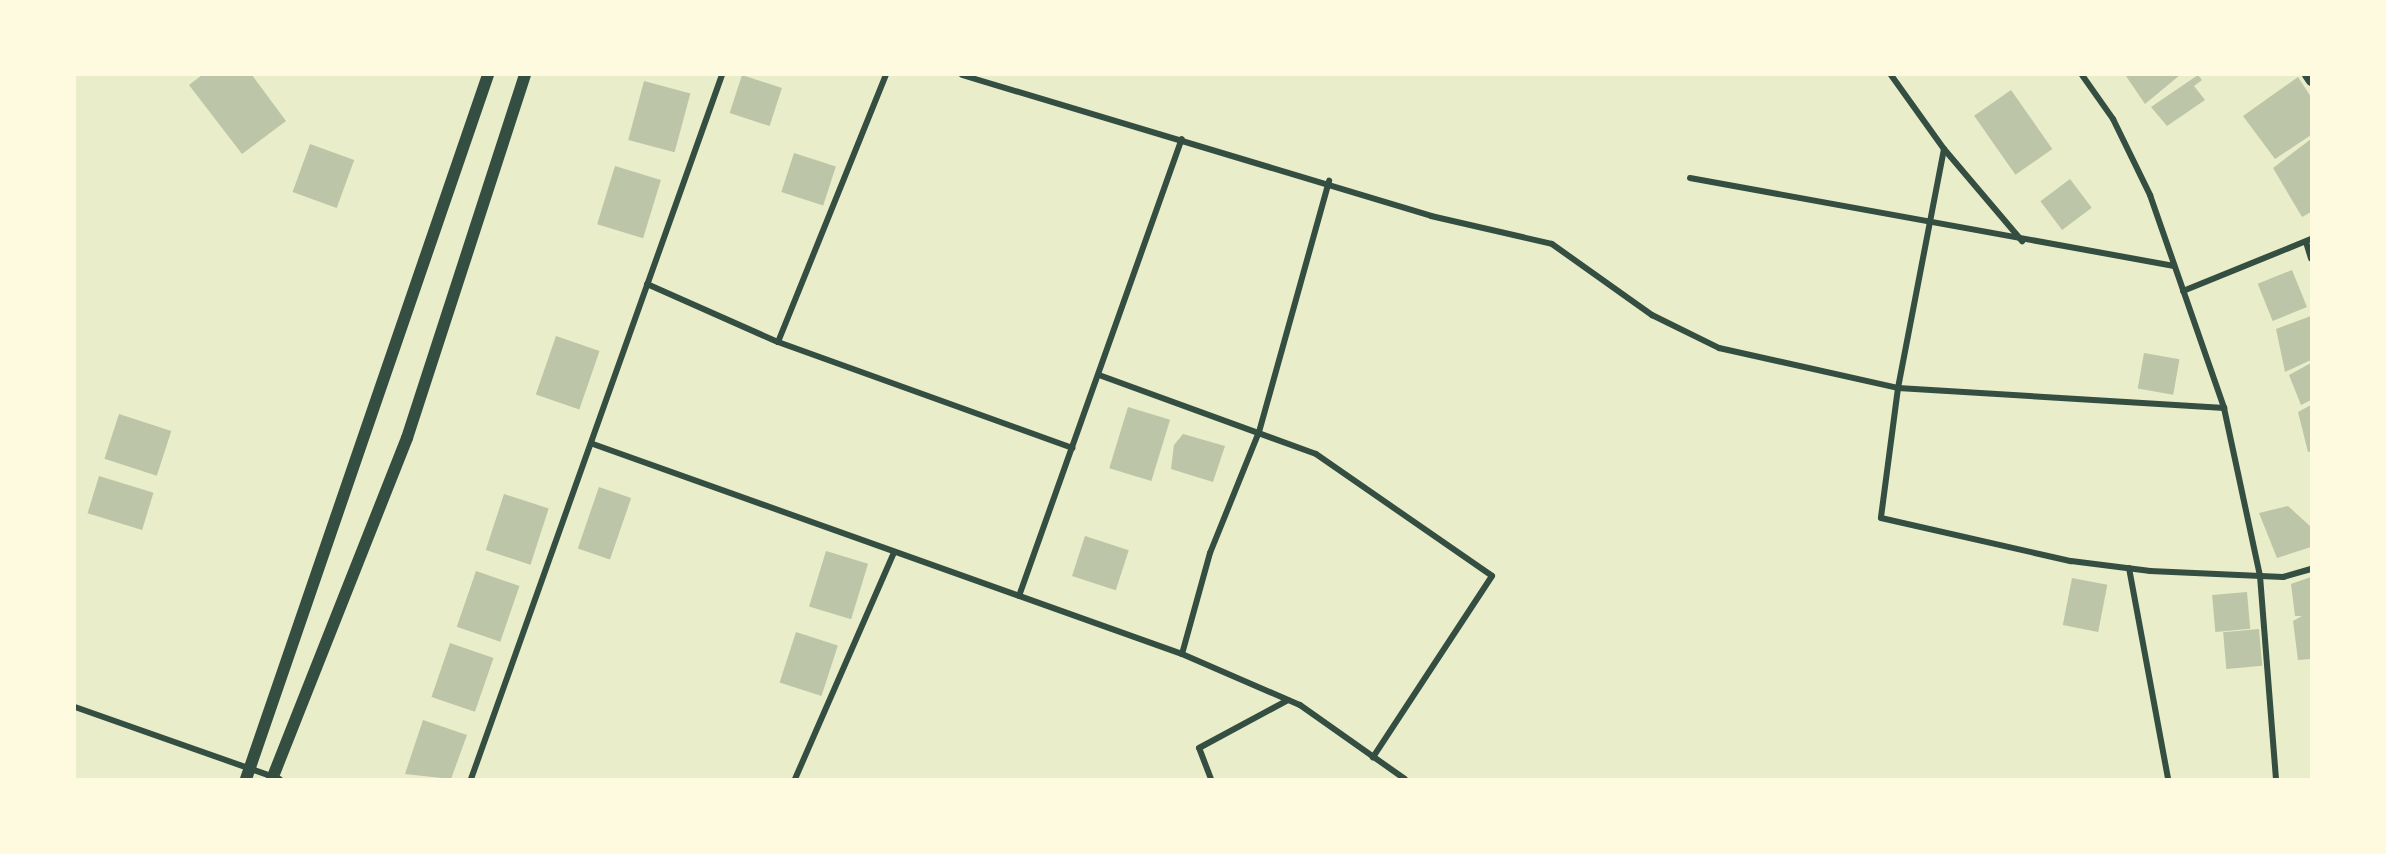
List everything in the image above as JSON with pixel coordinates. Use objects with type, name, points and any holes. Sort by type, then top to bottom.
[{"type":"main road","points":[[248,774],[488,75]]},
{"type":"main road","points":[[275,778],[407,438],[525,75]]},
{"type":"street","points":[[471,779],[593,444],[647,284],[722,75]]},
{"type":"street","points":[[778,342],[886,75]]},
{"type":"street","points":[[962,75],[1329,182],[1431,216],[1552,244],[1652,315],[1719,348],[1898,388],[2224,408]]},
{"type":"street","points":[[1892,75],[1944,149],[2022,241]]},
{"type":"street","points":[[2082,75],[2113,119],[2150,195],[2224,408],[2260,576],[2276,779]]},
{"type":"street","points":[[2307,75],[2311,81]]},
{"type":"street","points":[[1019,596],[1182,139]]},
{"type":"street","points":[[1944,149],[1898,388],[1881,518],[1985,544],[2129,568],[2260,576],[2311,569]]},
{"type":"street","points":[[1690,178],[1929,225],[2174,266]]},
{"type":"street","points":[[1182,654],[1210,553],[1258,432],[1329,182]]},
{"type":"street","points":[[2183,291],[2308,241],[2311,258]]},
{"type":"street","points":[[647,284],[778,342],[1071,448]]},
{"type":"street","points":[[1099,375],[1316,454],[1492,576],[1373,757]]},
{"type":"street","points":[[593,444],[1182,654],[1288,700],[1405,779]]},
{"type":"street","points":[[795,779],[894,552]]},
{"type":"street","points":[[2129,568],[2168,779]]},
{"type":"street","points":[[1211,779],[1199,748],[1288,700]]},
{"type":"street","points":[[75,707],[248,774],[275,778]]},
{"type":"building","points":[[202,75],[252,75],[286,121],[242,154],[189,85]]},
{"type":"building","points":[[742,75],[782,88],[770,126],[730,113]]},
{"type":"building","points":[[2127,75],[2180,75],[2145,104],[2126,76]]},
{"type":"building","points":[[2198,75],[2202,80],[2194,86],[2205,100],[2167,126],[2151,107]]},
{"type":"building","points":[[2298,77],[2311,97],[2311,135],[2275,159],[2243,116]]},
{"type":"building","points":[[644,81],[690,93],[675,152],[628,140]]},
{"type":"building","points":[[2011,90],[2052,149],[2015,175],[1974,116]]},
{"type":"building","points":[[2311,139],[2311,212],[2302,217],[2273,168]]},
{"type":"building","points":[[310,144],[354,160],[337,208],[293,192]]},
{"type":"building","points":[[794,153],[836,167],[823,206],[781,192]]},
{"type":"building","points":[[615,166],[661,180],[643,238],[597,224]]},
{"type":"building","points":[[2070,179],[2092,208],[2062,230],[2040,201]]},
{"type":"building","points":[[2292,270],[2307,307],[2273,321],[2258,284]]},
{"type":"building","points":[[2311,316],[2311,360],[2285,372],[2276,329]]},
{"type":"building","points":[[556,336],[599,351],[579,410],[536,395]]},
{"type":"building","points":[[2144,353],[2179,359],[2173,395],[2138,388]]},
{"type":"building","points":[[2311,363],[2311,400],[2301,405],[2289,375]]},
{"type":"building","points":[[2311,405],[2311,451],[2308,452],[2298,412]]},
{"type":"building","points":[[1128,407],[1170,420],[1151,481],[1109,468]]},
{"type":"building","points":[[119,414],[171,431],[157,476],[104,459]]},
{"type":"building","points":[[1183,434],[1225,446],[1213,482],[1171,469],[1174,445]]},
{"type":"building","points":[[99,476],[154,493],[142,530],[88,513]]},
{"type":"building","points":[[599,487],[631,498],[610,560],[578,548]]},
{"type":"building","points":[[504,494],[549,509],[530,565],[486,550]]},
{"type":"building","points":[[2288,506],[2311,527],[2311,547],[2277,558],[2259,513]]},
{"type":"building","points":[[1085,536],[1129,550],[1116,590],[1072,576]]},
{"type":"building","points":[[826,551],[868,564],[851,619],[809,606]]},
{"type":"building","points":[[476,571],[519,586],[500,642],[457,627]]},
{"type":"building","points":[[2311,577],[2311,659],[2298,660],[2293,621],[2302,616],[2295,616],[2291,584]]},
{"type":"building","points":[[2072,578],[2107,585],[2098,632],[2063,625]]},
{"type":"building","points":[[2247,592],[2250,629],[2215,632],[2212,595]]},
{"type":"building","points":[[2259,629],[2262,666],[2226,669],[2223,632]]},
{"type":"building","points":[[796,632],[838,646],[821,696],[780,682]]},
{"type":"building","points":[[450,643],[493,658],[475,712],[431,697]]},
{"type":"building","points":[[423,720],[467,735],[451,779],[405,774]]}]
